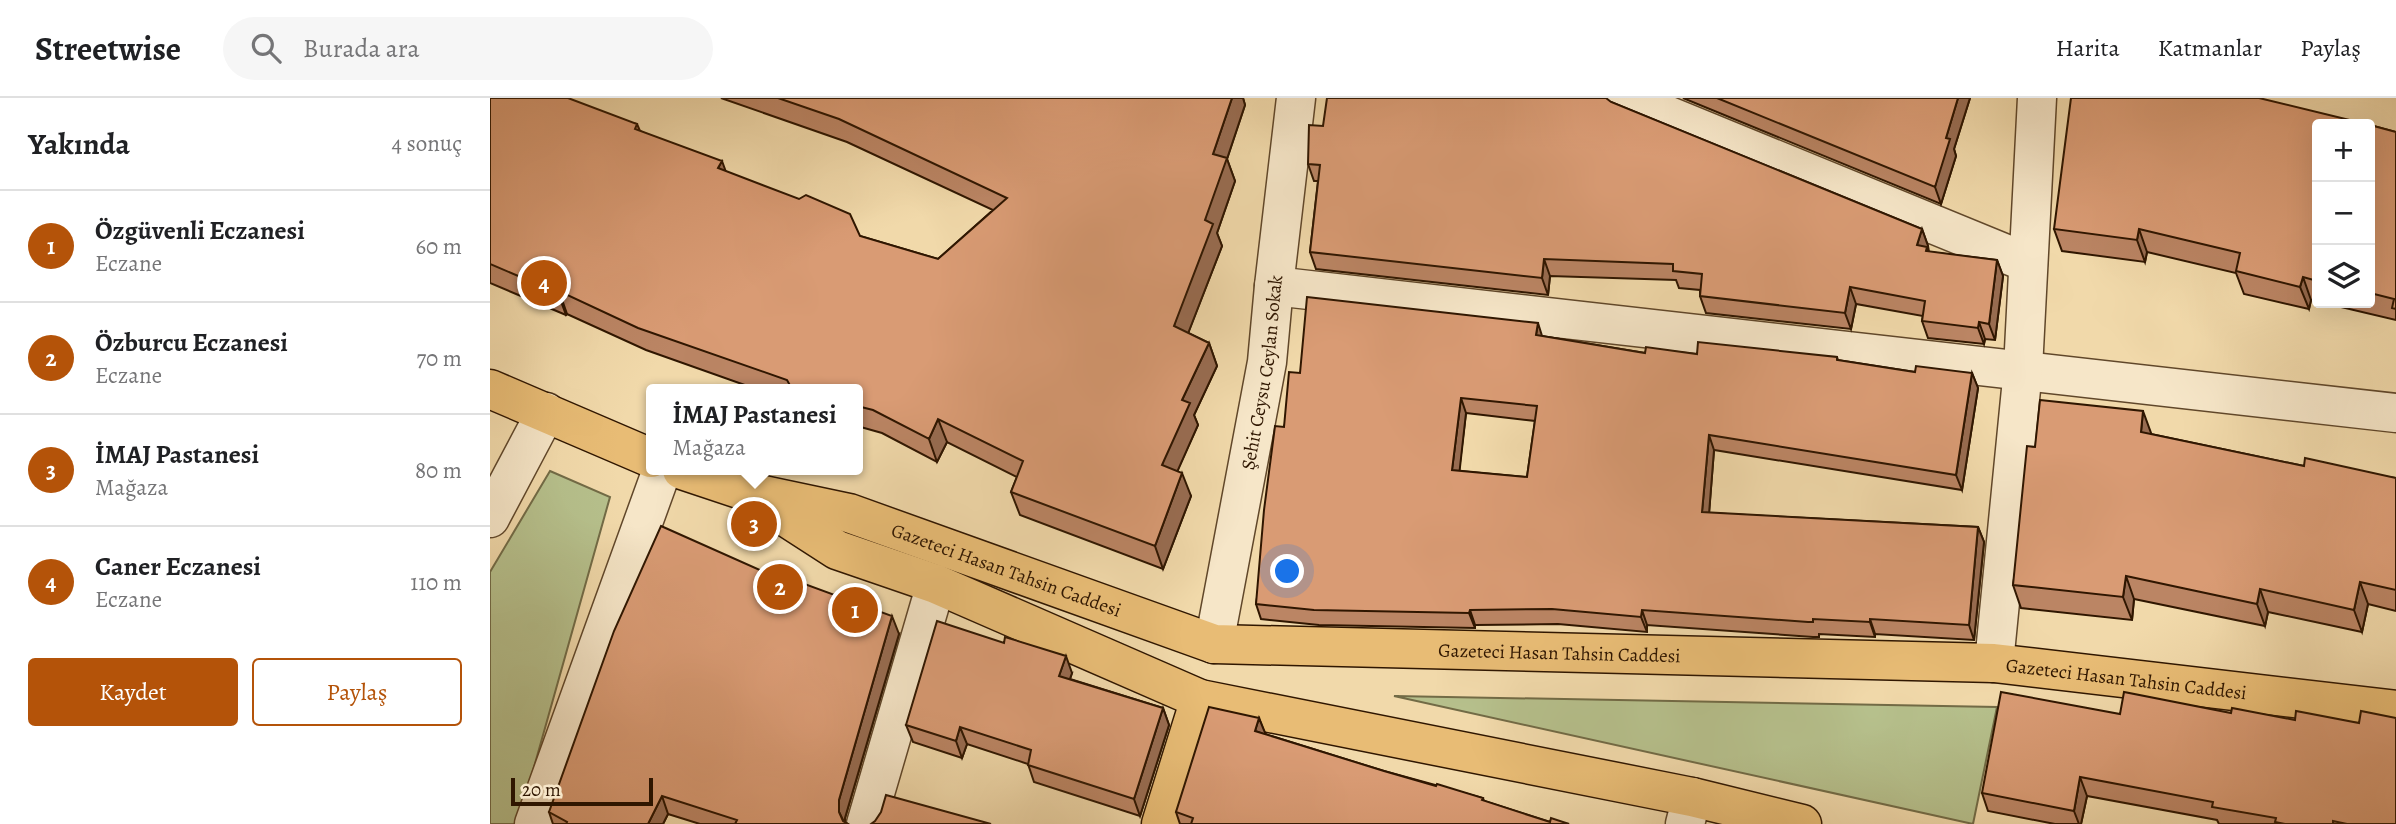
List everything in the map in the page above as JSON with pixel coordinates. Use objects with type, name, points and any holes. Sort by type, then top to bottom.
[{"type":"main road","points":[[490,388],[646,456]]},
{"type":"main road","name":"Gazeteci Hasan Tahsin Caddesi","points":[[697,475],[745,491],[849,513],[1214,644],[1994,663],[2396,710]]},
{"type":"main road","name":"Gazeteci Hasan Tahsin Caddesi","points":[[745,491],[837,550],[936,584],[1200,699],[1688,811],[1802,824]]},
{"type":"main road","points":[[1161,824],[1200,699]]},
{"type":"street","name":"Şehit Ceysu Ceylan Sokak","points":[[1214,644],[1267,362],[1296,98]]},
{"type":"street","points":[[1625,98],[2028,263]]},
{"type":"street","points":[[1994,663],[2023,369],[2036,98]]},
{"type":"street","points":[[1274,286],[2396,413]]},
{"type":"street","points":[[490,518],[546,412]]},
{"type":"street","points":[[534,824],[660,475]]},
{"type":"street","points":[[866,824],[936,584]]},
{"type":"green space","points":[[550,471],[610,497],[518,824],[490,824],[490,572]]},
{"type":"green space","points":[[1394,696],[1997,707],[1973,824]]},
{"type":"building","points":[[490,98],[568,98],[637,124],[635,129],[722,161],[718,168],[799,199],[806,195],[850,214],[860,236],[938,259],[1007,198],[839,119],[778,98],[1232,98],[1213,154],[1227,158],[1205,220],[1213,224],[1174,326],[1209,343],[1182,400],[1190,403],[1162,465],[1182,473],[1155,546],[1011,492],[1023,461],[938,419],[929,439],[863,408],[863,384],[789,384],[787,380],[638,328],[559,291],[558,293],[490,264]]},
{"type":"building","points":[[1327,98],[1606,98],[1922,229],[1917,245],[1927,247],[1926,251],[1997,260],[1989,324],[1979,322],[1978,328],[1922,321],[1925,301],[1850,287],[1845,313],[1700,296],[1702,274],[1673,271],[1673,264],[1544,259],[1542,278],[1310,252],[1320,165],[1308,164],[1309,125],[1323,126]]},
{"type":"building","points":[[1717,98],[1958,98],[1946,138],[1950,139],[1935,187]]},
{"type":"building","points":[[2071,98],[2259,98],[2345,119],[2312,119],[2312,280],[2303,277],[2300,287],[2236,271],[2240,253],[2139,229],[2137,240],[2054,229]]},
{"type":"building","points":[[2375,126],[2396,132],[2396,309],[2392,308],[2394,299],[2375,294]]},
{"type":"building","points":[[1307,297],[1538,323],[1536,335],[1645,353],[1646,347],[1697,354],[1698,342],[1837,357],[1837,360],[1915,372],[1916,366],[1972,373],[1956,475],[1709,435],[1702,512],[1978,527],[1969,625],[1870,619],[1870,622],[1813,619],[1813,622],[1808,622],[1642,610],[1641,617],[1552,609],[1470,610],[1469,613],[1314,610],[1256,604],[1275,426],[1284,427],[1289,372],[1300,373]],"holes":[[[1461,398],[1537,406],[1527,477],[1452,470]]]},
{"type":"building","points":[[2040,400],[2143,411],[2141,432],[2304,466],[2305,458],[2396,478],[2396,590],[2360,582],[2354,610],[2260,589],[2257,604],[2126,576],[2123,597],[2013,585],[2027,446],[2035,447]]},
{"type":"building","points":[[661,526],[771,575],[772,572],[892,616],[839,800],[839,812],[843,821],[848,824],[735,824],[737,820],[662,796],[648,824],[566,824],[567,822],[549,812],[614,631]]},
{"type":"building","points":[[937,621],[1004,643],[1005,637],[1066,656],[1059,676],[1163,708],[1134,799],[1028,765],[1031,750],[960,727],[956,741],[906,725]]},
{"type":"building","points":[[2001,692],[2120,714],[2124,692],[2231,713],[2232,708],[2295,720],[2296,711],[2359,723],[2361,711],[2396,718],[2396,824],[2347,824],[2333,821],[2333,824],[2285,824],[2275,822],[2276,818],[2212,807],[2213,802],[2080,777],[2074,811],[1982,793]]},
{"type":"building","points":[[1209,707],[1259,718],[1255,731],[1483,798],[1482,800],[1550,822],[1551,818],[1569,824],[1191,824],[1193,818],[1176,812]]},
{"type":"building","points":[[886,795],[991,824],[871,824],[881,812]]},
{"type":"place","name":"Caner Eczanesi","points":[[544,283]]},
{"type":"place","name":"İMAJ Pastanesi","points":[[754,524]]},
{"type":"place","name":"Özburcu Eczanesi","points":[[780,587]]},
{"type":"place","name":"Özgüvenli Eczanesi","points":[[855,610]]}]
